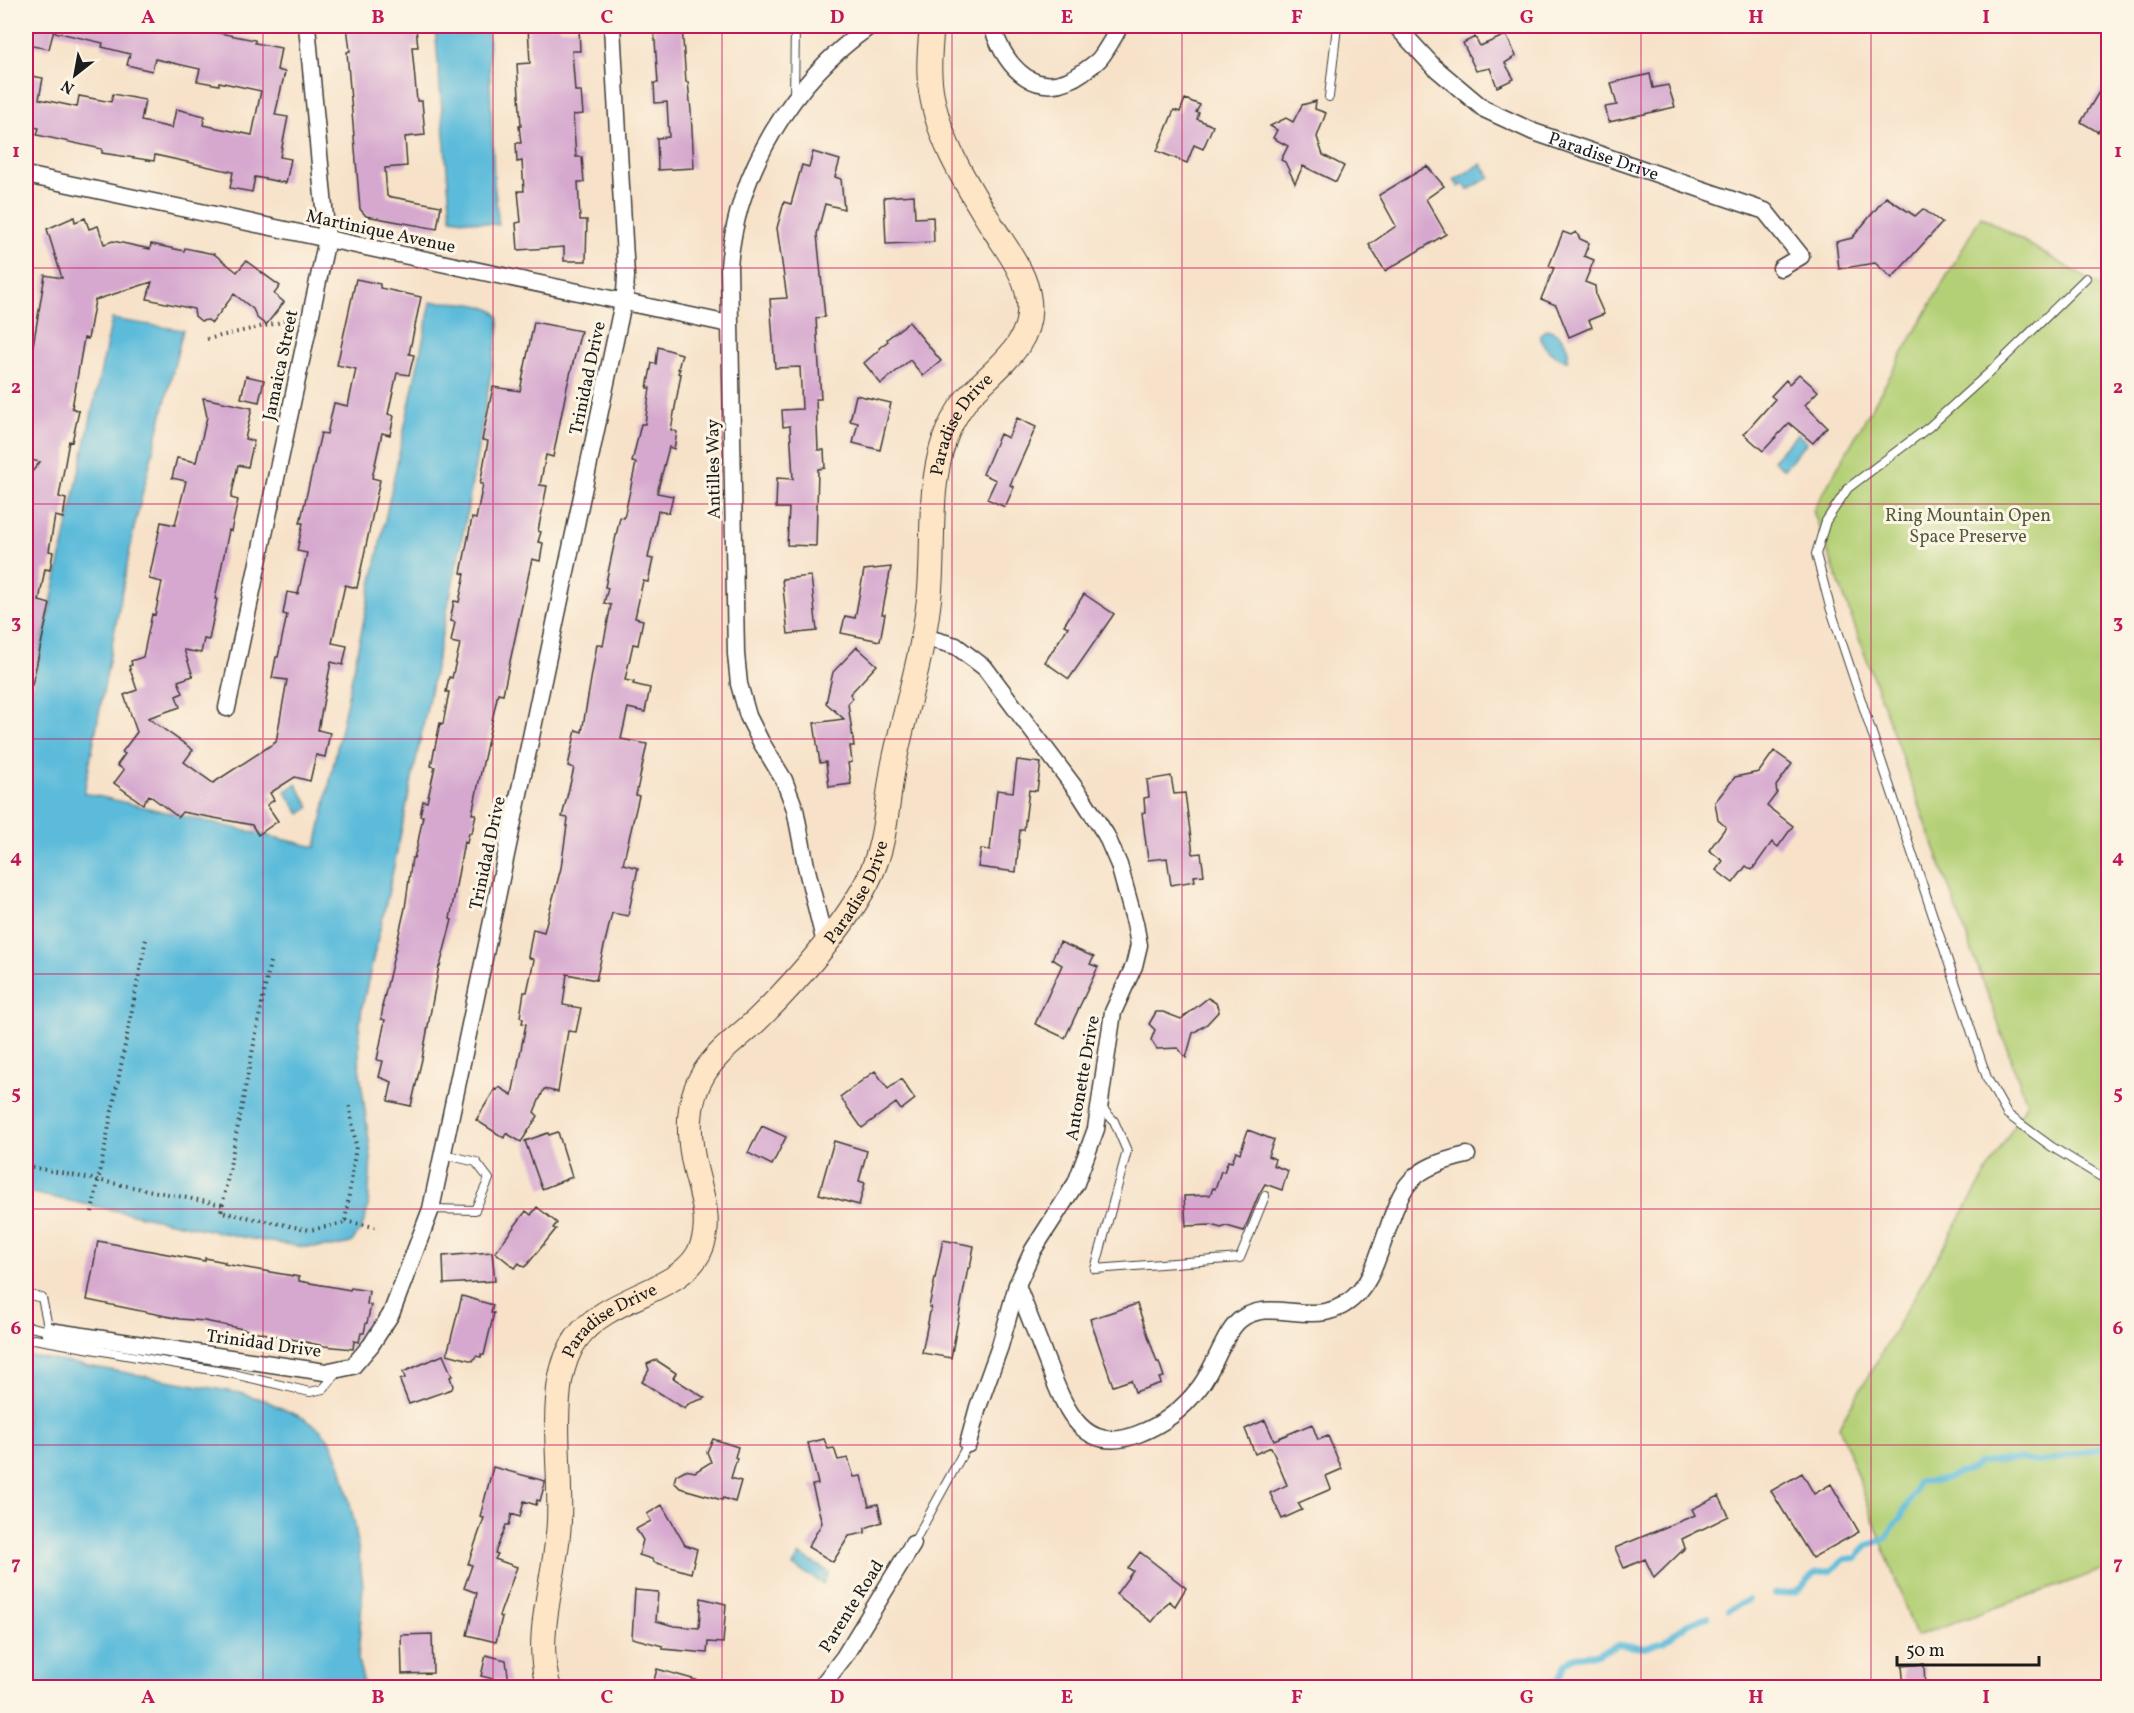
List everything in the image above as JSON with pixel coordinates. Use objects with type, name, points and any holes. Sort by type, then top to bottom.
[{"type":"street","name":"Jamaica Street","points":[[227,708],[327,239],[307,26]]},
{"type":"street","name":"Trinidad Drive","points":[[49,1330],[325,1372],[354,1366],[391,1314],[431,1209],[624,301],[626,276],[612,26]]},
{"type":"street","name":"Antilles Way","points":[[825,943],[790,794],[777,767],[754,730],[739,684],[736,654],[729,324],[730,248],[739,206],[764,149],[794,101],[822,65],[870,26]]},
{"type":"street","name":"Paradise Drive","points":[[554,1685],[543,1663],[543,1642],[558,1541],[559,1388],[567,1356],[577,1337],[592,1322],[618,1304],[673,1279],[689,1267],[699,1252],[705,1234],[705,1214],[689,1134],[690,1112],[699,1081],[717,1056],[772,1004],[825,943],[863,890],[879,853],[894,764],[924,638],[931,581],[935,482],[943,443],[966,400],[1004,364],[1019,345],[1028,324],[1029,302],[1023,278],[966,184],[952,157],[941,127],[932,97],[930,77],[932,26]]},
{"type":"street","points":[[992,26],[998,44],[1018,73],[1048,86],[1070,81],[1100,59],[1120,26]]},
{"type":"street","name":"Paradise Drive","points":[[1396,26],[1433,66],[1484,109],[1534,132],[1766,211],[1801,256],[1781,268]]},
{"type":"street","name":"Martinique Avenue","points":[[26,179],[327,239],[729,324]]},
{"type":"street","name":"Antonette Drive","points":[[924,638],[956,646],[976,659],[993,676],[1081,796],[1106,835],[1119,865],[1139,945],[1134,966],[1113,1012],[1096,1130],[1076,1183],[1033,1250],[1017,1285],[968,1444]]},
{"type":"street","points":[[1017,1285],[1061,1399],[1072,1418],[1080,1426],[1098,1436],[1121,1438],[1134,1436],[1158,1425],[1190,1399],[1206,1378],[1234,1327],[1244,1317],[1271,1311],[1321,1313],[1339,1307],[1353,1298],[1370,1275],[1400,1198],[1411,1180],[1436,1163],[1467,1155]]},
{"type":"street","name":"Parente Road","points":[[820,1688],[844,1657],[912,1544]]},
{"type":"lane","points":[[794,101],[795,26]]},
{"type":"lane","points":[[1329,97],[1337,26]]},
{"type":"lane","points":[[2085,278],[1991,371],[1929,427],[1848,488],[1826,521],[1816,554],[1830,607],[1987,1078],[2007,1114],[2052,1148],[2109,1181]]},
{"type":"lane","points":[[1100,1106],[1114,1121],[1127,1151],[1095,1269],[1240,1258],[1265,1196]]},
{"type":"lane","points":[[431,1209],[475,1210],[489,1179],[476,1162],[443,1154]]},
{"type":"lane","points":[[26,1294],[42,1298],[49,1330],[26,1326]]},
{"type":"lane","points":[[26,1342],[34,1340],[229,1373],[310,1392],[323,1389],[340,1369]]},
{"type":"lane","points":[[912,1544],[968,1444]]},
{"type":"path","points":[[207,339],[291,320]]},
{"type":"path","points":[[92,1212],[146,939]]},
{"type":"path","points":[[270,962],[221,1212],[310,1230],[345,1223],[356,1146],[349,1103]]},
{"type":"path","points":[[26,1166],[222,1204]]},
{"type":"path","points":[[345,1221],[375,1227]]},
{"type":"green space","name":"Ring Mountain Open Space Preserve","points":[[1981,216],[2108,291],[2108,1568],[1916,1636],[1839,1426],[2027,1103],[1813,511]]},
{"type":"water","points":[[435,26],[488,26],[494,183],[499,225],[451,218]]},
{"type":"water","points":[[1481,164],[1490,177],[1468,190],[1464,184],[1459,187],[1454,180]]},
{"type":"water","points":[[431,302],[467,303],[486,307],[498,316],[499,326],[464,529],[389,890],[362,1007],[359,1065],[371,1157],[368,1208],[362,1228],[351,1243],[332,1247],[304,1247],[252,1239],[26,1192],[26,719],[112,319],[183,330],[134,528],[84,793],[316,847]]},
{"type":"water","points":[[1546,329],[1560,336],[1566,344],[1568,360],[1554,355],[1543,344],[1540,335]]},
{"type":"water","points":[[1797,434],[1807,442],[1784,469],[1773,460]]},
{"type":"water","points":[[296,784],[310,807],[300,814],[285,791]]},
{"type":"water","points":[[26,1355],[240,1393],[264,1400],[305,1419],[321,1430],[332,1444],[341,1466],[355,1525],[363,1585],[358,1660],[365,1687],[26,1687]]},
{"type":"water","points":[[800,1555],[829,1572],[823,1584],[793,1566]]},
{"type":"building","points":[[30,26],[55,26],[49,49],[26,45]]},
{"type":"building","points":[[56,26],[184,26],[255,40],[255,43],[281,48],[277,70],[285,72],[275,115],[288,117],[280,157],[291,159],[286,183],[255,177],[252,192],[230,188],[233,172],[155,155],[154,161],[102,153],[102,149],[37,135],[39,128],[26,129],[26,75],[43,78],[39,99],[77,107],[79,96],[111,102],[113,94],[145,100],[141,121],[172,128],[176,109],[205,116],[203,125],[252,135],[261,91],[219,82],[219,85],[197,81],[200,69],[155,59],[152,71],[127,65],[130,54],[102,47],[103,43],[55,32]]},
{"type":"building","points":[[347,26],[410,26],[416,28],[418,47],[412,47],[417,101],[422,101],[425,135],[405,137],[407,166],[385,168],[387,196],[441,206],[437,229],[366,216],[360,209],[347,52],[350,51]]},
{"type":"building","points":[[528,26],[579,28],[580,51],[572,51],[575,91],[581,91],[583,114],[573,115],[576,157],[582,157],[584,182],[578,182],[580,220],[587,220],[586,261],[564,261],[564,247],[518,250],[516,223],[521,222],[518,191],[524,191],[522,161],[517,162],[516,143],[521,143],[519,126],[521,126],[517,64],[530,63]]},
{"type":"building","points":[[654,26],[682,26],[686,82],[688,82],[691,111],[694,168],[658,170],[657,138],[669,137],[667,102],[655,103],[654,83],[658,83]]},
{"type":"building","points":[[1506,35],[1516,56],[1505,63],[1514,79],[1497,87],[1490,68],[1476,71],[1463,43],[1475,37],[1480,46]]},
{"type":"building","points":[[1650,74],[1653,88],[1668,85],[1675,107],[1609,122],[1605,107],[1617,105],[1611,83]]},
{"type":"building","points":[[2109,75],[2109,115],[2098,132],[2081,122]]},
{"type":"building","points":[[1185,99],[1200,105],[1196,112],[1199,113],[1197,119],[1213,126],[1203,149],[1194,145],[1187,163],[1157,151],[1174,110],[1180,112]]},
{"type":"building","points":[[1316,101],[1315,109],[1326,113],[1317,137],[1323,155],[1344,166],[1336,182],[1303,166],[1295,183],[1285,162],[1281,160],[1288,146],[1273,138],[1277,130],[1270,126],[1286,118],[1293,122],[1302,105]]},
{"type":"building","points":[[813,152],[840,160],[835,177],[841,179],[844,209],[825,204],[817,234],[825,317],[816,318],[821,399],[816,399],[818,450],[824,450],[825,468],[818,469],[816,546],[787,545],[789,508],[776,508],[777,478],[793,479],[790,426],[783,427],[782,410],[802,409],[800,367],[775,368],[770,299],[787,298],[777,228],[784,202],[791,204],[802,165],[809,167]]},
{"type":"building","points":[[1427,166],[1444,186],[1426,199],[1446,234],[1385,271],[1369,245],[1396,226],[1379,195]]},
{"type":"building","points":[[914,195],[915,218],[933,217],[934,242],[886,244],[884,197]]},
{"type":"building","points":[[1886,197],[1915,216],[1923,209],[1942,223],[1892,278],[1875,263],[1839,269],[1836,242],[1852,238]]},
{"type":"building","points":[[74,217],[75,222],[85,218],[89,229],[98,226],[104,244],[113,241],[150,249],[151,244],[214,254],[237,272],[246,261],[280,286],[274,294],[284,302],[266,325],[257,318],[253,309],[234,294],[212,323],[208,320],[201,321],[195,316],[194,309],[147,299],[152,282],[95,300],[88,339],[84,338],[72,408],[79,411],[72,442],[69,441],[59,497],[66,499],[63,518],[55,516],[49,551],[53,552],[50,570],[45,569],[39,601],[50,604],[32,685],[26,684],[26,479],[40,462],[26,459],[31,424],[26,423],[26,387],[45,275],[62,278],[47,229]]},
{"type":"building","points":[[1563,232],[1571,235],[1576,232],[1580,239],[1589,243],[1584,256],[1594,260],[1585,282],[1595,286],[1596,296],[1604,314],[1589,320],[1592,327],[1569,337],[1556,305],[1541,299],[1554,268],[1549,266]]},
{"type":"building","points":[[356,279],[380,284],[380,288],[421,297],[409,354],[414,355],[409,375],[397,373],[388,414],[394,416],[390,435],[382,433],[372,478],[380,480],[357,588],[345,585],[332,643],[347,646],[343,665],[331,662],[318,730],[330,733],[325,757],[316,755],[310,781],[295,777],[270,793],[274,800],[267,805],[278,821],[258,835],[252,825],[182,812],[178,817],[149,795],[143,804],[114,783],[124,770],[117,765],[125,754],[122,752],[137,732],[124,695],[137,690],[129,666],[132,665],[131,661],[143,657],[152,614],[155,615],[162,582],[149,579],[161,522],[175,525],[186,481],[172,478],[177,458],[196,462],[207,417],[203,398],[252,408],[245,439],[254,441],[248,467],[238,465],[231,498],[238,500],[231,531],[229,530],[209,640],[204,639],[201,653],[184,650],[193,676],[178,681],[183,693],[176,696],[180,707],[148,718],[193,750],[184,762],[213,783],[276,742],[287,680],[272,678],[287,615],[283,614],[287,592],[298,594],[307,553],[297,551],[303,523],[300,523],[321,433],[327,434],[334,403],[348,406],[356,369],[337,365]]},
{"type":"building","points":[[534,322],[581,331],[553,457],[546,455],[540,485],[547,486],[538,531],[541,532],[538,542],[543,543],[540,561],[532,559],[503,694],[498,693],[472,814],[476,814],[472,833],[469,833],[467,843],[464,842],[450,919],[452,920],[439,966],[411,1106],[388,1101],[392,1082],[379,1077],[383,1061],[377,1060],[385,1020],[381,1019],[382,1007],[405,908],[412,858],[414,858],[417,847],[423,816],[420,816],[423,801],[427,802],[435,767],[431,766],[440,723],[443,724],[449,692],[446,692],[449,677],[452,678],[460,644],[451,642],[455,622],[450,621],[454,601],[459,602],[465,574],[461,573],[472,518],[476,519],[483,484],[480,484],[488,441],[482,440],[493,387],[520,391]]},
{"type":"building","points":[[909,322],[941,361],[923,376],[910,360],[881,384],[864,363],[888,341],[887,339]]},
{"type":"building","points":[[658,347],[682,354],[678,369],[680,369],[678,373],[681,374],[671,430],[677,432],[674,449],[669,447],[657,493],[673,496],[669,513],[658,511],[648,558],[653,559],[648,582],[643,581],[635,618],[643,620],[638,645],[633,644],[625,680],[650,688],[645,712],[628,708],[621,739],[647,744],[636,795],[639,796],[623,864],[638,868],[628,916],[612,913],[596,980],[567,974],[563,1005],[581,1008],[576,1032],[568,1031],[558,1092],[544,1089],[534,1112],[538,1116],[521,1142],[506,1133],[504,1138],[476,1120],[495,1089],[499,1087],[512,1095],[526,1024],[522,1023],[523,1019],[520,1017],[524,992],[527,992],[534,960],[528,957],[533,929],[544,932],[561,868],[568,818],[562,817],[574,768],[568,766],[576,730],[582,732],[597,644],[603,646],[611,605],[604,603],[608,588],[605,587],[620,517],[624,518],[636,463],[632,462],[641,424],[645,424],[650,388],[647,388],[652,363],[656,364]]},
{"type":"building","points":[[1799,374],[1818,391],[1805,405],[1827,427],[1813,443],[1789,423],[1763,451],[1744,434],[1775,399],[1771,396],[1786,380],[1789,384]]},
{"type":"building","points":[[246,376],[264,380],[259,402],[241,398]]},
{"type":"building","points":[[856,395],[891,403],[880,450],[853,443],[858,423],[850,421]]},
{"type":"building","points":[[1017,418],[1036,427],[1010,485],[1014,487],[1005,507],[987,499],[996,480],[983,474],[1000,434],[1008,438]]},
{"type":"building","points":[[891,567],[882,614],[885,614],[880,641],[841,633],[845,616],[855,618],[864,570]]},
{"type":"building","points":[[811,576],[817,631],[788,634],[782,579]]},
{"type":"building","points":[[1084,594],[1114,614],[1069,679],[1045,662],[1068,627],[1064,625]]},
{"type":"building","points":[[857,647],[877,665],[850,694],[853,698],[848,704],[854,746],[850,746],[852,762],[848,763],[851,784],[829,787],[826,762],[820,763],[814,723],[844,719],[826,703],[833,672]]},
{"type":"building","points":[[1774,751],[1792,764],[1776,786],[1777,793],[1767,806],[1793,826],[1778,847],[1772,842],[1752,870],[1746,866],[1733,883],[1716,870],[1723,861],[1709,850],[1726,827],[1718,820],[1715,802],[1735,777],[1759,772]]},
{"type":"building","points":[[1017,760],[1041,763],[1037,791],[1029,790],[1024,830],[1020,830],[1016,872],[978,867],[981,849],[990,850],[997,790],[1013,792]]},
{"type":"building","points":[[1171,776],[1174,794],[1185,793],[1193,854],[1201,853],[1204,875],[1194,876],[1195,881],[1171,885],[1167,858],[1148,860],[1142,813],[1145,812],[1144,798],[1149,797],[1147,780]]},
{"type":"building","points":[[1060,942],[1094,957],[1090,964],[1098,967],[1065,1038],[1035,1024],[1062,965],[1052,959]]},
{"type":"building","points":[[1208,998],[1216,1003],[1219,1011],[1207,1024],[1193,1033],[1186,1058],[1178,1048],[1157,1049],[1151,1040],[1155,1030],[1149,1024],[1156,1012],[1163,1012],[1181,1019]]},
{"type":"building","points":[[875,1071],[888,1089],[901,1079],[915,1099],[901,1110],[896,1103],[862,1128],[840,1097]]},
{"type":"building","points":[[762,1126],[786,1137],[772,1165],[748,1153]]},
{"type":"building","points":[[1248,1130],[1274,1140],[1268,1156],[1275,1159],[1273,1165],[1288,1171],[1282,1190],[1265,1184],[1244,1231],[1227,1226],[1221,1228],[1212,1225],[1186,1226],[1184,1196],[1210,1195],[1228,1161],[1232,1162],[1236,1151],[1240,1153]]},
{"type":"building","points":[[558,1132],[572,1177],[542,1189],[525,1141]]},
{"type":"building","points":[[834,1141],[867,1151],[859,1181],[865,1183],[859,1205],[819,1194]]},
{"type":"building","points":[[537,1207],[557,1223],[553,1228],[556,1229],[527,1265],[524,1267],[519,1263],[515,1268],[495,1252],[526,1211],[531,1215]]},
{"type":"building","points":[[943,1240],[974,1246],[951,1358],[922,1353]]},
{"type":"building","points":[[98,1241],[205,1261],[205,1258],[225,1262],[224,1264],[299,1277],[299,1281],[369,1291],[367,1304],[371,1305],[364,1333],[361,1333],[359,1342],[354,1341],[353,1349],[324,1346],[205,1321],[180,1319],[87,1300]]},
{"type":"building","points":[[492,1252],[495,1281],[444,1284],[443,1256]]},
{"type":"building","points":[[462,1296],[493,1305],[491,1313],[494,1313],[484,1355],[476,1356],[473,1361],[447,1354]]},
{"type":"building","points":[[1137,1304],[1164,1377],[1159,1378],[1161,1383],[1135,1392],[1131,1380],[1113,1386],[1090,1319]]},
{"type":"building","points":[[443,1355],[452,1376],[450,1377],[452,1389],[409,1404],[400,1380],[405,1378],[403,1372]]},
{"type":"building","points":[[656,1360],[676,1373],[673,1378],[705,1398],[688,1404],[685,1409],[642,1382],[649,1370],[647,1364]]},
{"type":"building","points":[[1265,1420],[1274,1440],[1312,1424],[1318,1440],[1328,1436],[1342,1469],[1326,1476],[1331,1489],[1298,1503],[1302,1510],[1282,1519],[1270,1493],[1287,1485],[1271,1447],[1255,1454],[1245,1429]]},
{"type":"building","points":[[713,1439],[738,1447],[731,1478],[741,1481],[735,1502],[680,1488],[674,1482],[676,1475],[685,1470],[695,1472],[711,1462],[707,1452]]},
{"type":"building","points":[[824,1439],[828,1449],[834,1448],[838,1460],[848,1458],[854,1477],[861,1476],[869,1506],[878,1504],[882,1522],[865,1528],[865,1533],[849,1536],[833,1562],[808,1547],[822,1523],[812,1485],[818,1484],[808,1443]]},
{"type":"building","points":[[493,1467],[545,1481],[540,1501],[537,1500],[536,1505],[524,1501],[520,1517],[512,1514],[495,1553],[498,1554],[495,1559],[517,1567],[499,1616],[502,1617],[496,1642],[467,1635],[477,1593],[464,1588],[472,1565],[468,1564],[484,1518],[480,1517]]},
{"type":"building","points":[[1802,1473],[1814,1494],[1831,1484],[1859,1532],[1812,1558],[1771,1491]]},
{"type":"building","points":[[1719,1496],[1729,1516],[1682,1539],[1685,1548],[1654,1578],[1645,1559],[1624,1568],[1615,1548],[1695,1515],[1692,1509]]},
{"type":"building","points":[[662,1505],[685,1545],[697,1549],[691,1573],[653,1562],[652,1559],[639,1555],[643,1540],[636,1529],[651,1521],[647,1514]]},
{"type":"building","points":[[1140,1552],[1186,1588],[1175,1606],[1169,1601],[1152,1622],[1116,1594],[1133,1571],[1128,1568]]},
{"type":"building","points":[[635,1590],[658,1592],[656,1621],[674,1626],[699,1628],[701,1598],[726,1604],[723,1643],[708,1642],[707,1653],[663,1649],[663,1646],[632,1638]]},
{"type":"building","points":[[432,1634],[433,1673],[402,1674],[401,1635]]},
{"type":"building","points":[[486,1655],[506,1660],[509,1683],[481,1676]]},
{"type":"building","points":[[1924,1664],[1925,1688],[1904,1688],[1902,1666]]},
{"type":"building","points":[[657,1669],[707,1683],[707,1688],[652,1688]]},
{"type":"waterway","points":[[1775,1594],[1795,1592],[1815,1573],[1831,1571],[1845,1559],[1856,1558],[1868,1545],[1885,1539],[1902,1518],[1918,1482],[1949,1478],[1957,1473],[1970,1470],[1978,1463],[2019,1459],[2046,1461],[2108,1446]]},
{"type":"waterway","points":[[1729,1610],[1748,1600]]},
{"type":"waterway","points":[[1547,1688],[1562,1673],[1565,1664],[1575,1656],[1598,1654],[1618,1645],[1645,1648],[1663,1642],[1689,1623],[1708,1617]]}]
